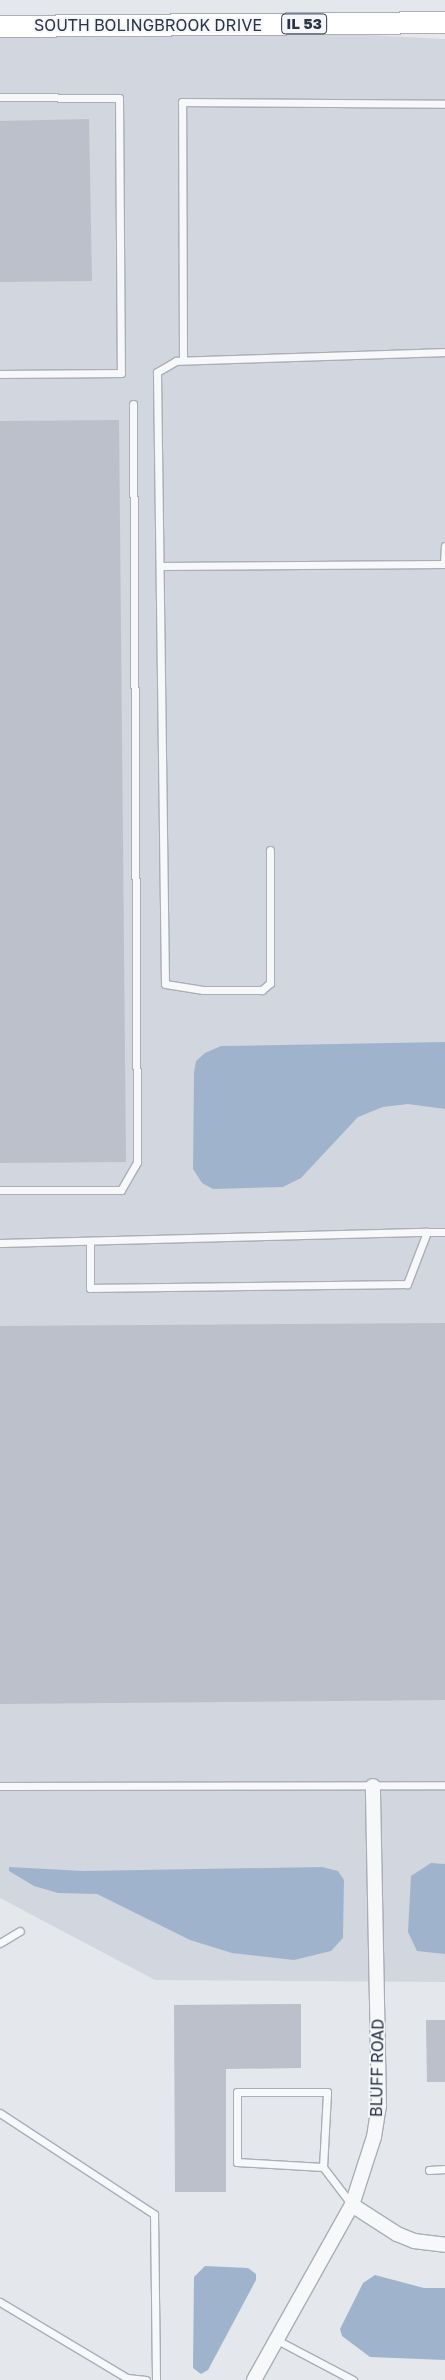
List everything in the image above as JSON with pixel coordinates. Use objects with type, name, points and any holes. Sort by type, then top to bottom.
[{"type":"main road","name":"SOUTH BOLINGBROOK DRIVE","points":[[0,26],[445,22]]},
{"type":"street","name":"BLUFF ROAD","points":[[254,2380],[352,2205],[372,2144],[379,2106],[373,1786]]},
{"type":"street","points":[[352,2205],[397,2234],[414,2241],[445,2245]]},
{"type":"lane","points":[[0,97],[119,98],[121,334],[121,373],[0,374]]},
{"type":"lane","points":[[184,360],[182,102],[445,104]]},
{"type":"lane","points":[[270,850],[270,983],[262,990],[203,990],[165,984],[157,372],[184,360],[445,352]]},
{"type":"lane","points":[[0,1190],[121,1190],[137,1162],[133,404]]},
{"type":"lane","points":[[160,566],[445,564],[445,546]]},
{"type":"lane","points":[[90,1242],[90,1288],[407,1284],[426,1232]]},
{"type":"lane","points":[[0,1243],[445,1232]]},
{"type":"lane","points":[[0,1786],[445,1785]]},
{"type":"lane","points":[[0,1943],[20,1930]]},
{"type":"lane","points":[[323,2167],[237,2162],[237,2092],[327,2092],[323,2167],[352,2205]]},
{"type":"lane","points":[[0,2113],[154,2214],[156,2380]]},
{"type":"lane","points":[[429,2170],[445,2169]]},
{"type":"lane","points":[[0,2302],[127,2378],[146,2380]]},
{"type":"lane","points":[[276,2340],[353,2380]]},
{"type":"shaded area","points":[[287,31],[445,39],[445,1982],[155,1980],[0,1898],[0,34]]},
{"type":"water","points":[[445,1042],[445,1109],[408,1104],[383,1107],[358,1117],[301,1178],[283,1187],[213,1189],[202,1183],[193,1169],[194,1073],[196,1061],[205,1053],[221,1046]]},
{"type":"water","points":[[431,1863],[445,1864],[445,1954],[417,1951],[408,1932],[411,1876]]},
{"type":"water","points":[[9,1867],[84,1871],[322,1867],[338,1871],[344,1880],[343,1938],[331,1951],[294,1960],[232,1953],[190,1940],[97,1894],[58,1893],[34,1886],[9,1871]]},
{"type":"water","points":[[205,2266],[248,2268],[256,2274],[256,2280],[208,2370],[201,2374],[193,2368],[194,2277]]},
{"type":"water","points":[[375,2275],[424,2288],[445,2288],[445,2360],[370,2357],[342,2336],[340,2329],[363,2283]]},
{"type":"building","points":[[89,119],[92,281],[0,282],[0,121]]},
{"type":"building","points":[[119,420],[126,1162],[0,1163],[0,421]]},
{"type":"building","points":[[445,1323],[445,1700],[0,1704],[0,1326]]},
{"type":"building","points":[[301,2004],[301,2068],[226,2069],[226,2192],[175,2192],[174,2005]]},
{"type":"building","points":[[426,2020],[445,2020],[445,2082],[427,2082]]}]
